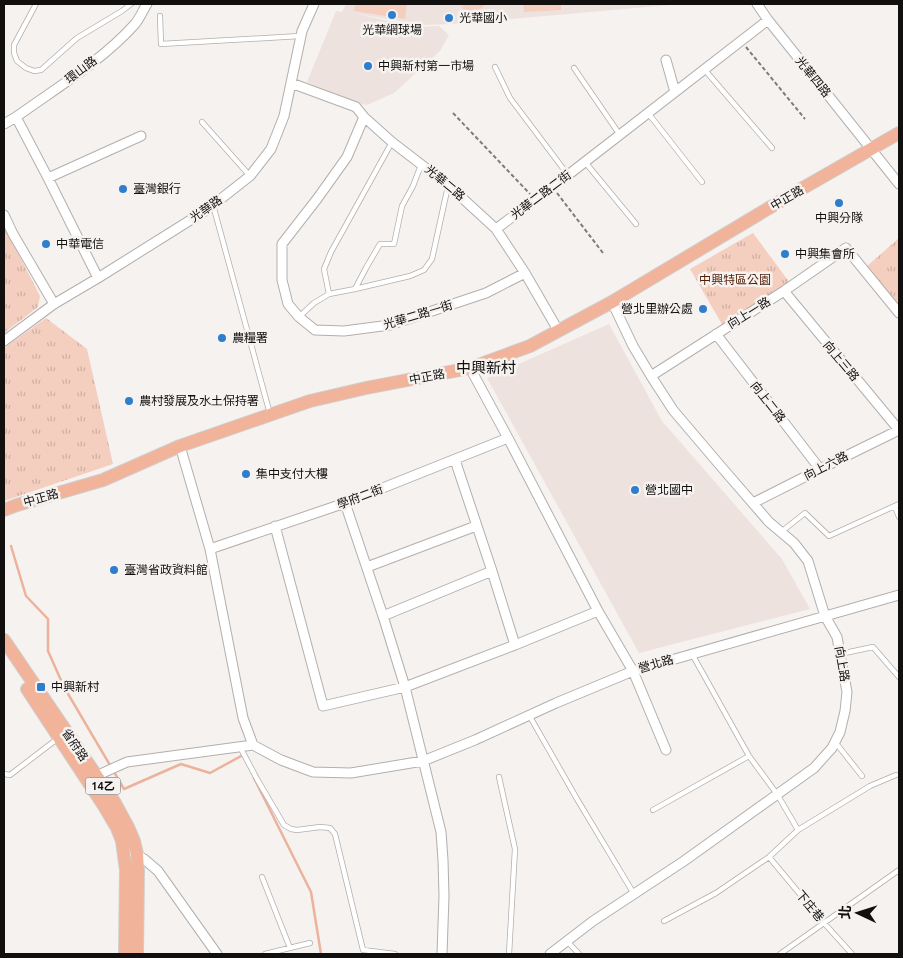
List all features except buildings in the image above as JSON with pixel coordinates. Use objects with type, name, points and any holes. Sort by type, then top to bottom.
[{"type":"main road","name":"中正路","points":[[4,510],[103,480],[180,446],[310,401],[470,368],[530,346],[612,302],[789,196],[899,133]]},
{"type":"main road","name":"省府路","points":[[4,640],[104,806],[138,871],[137,954]]},
{"type":"main road","name":"省府路","points":[[4,653],[62,735],[96,776],[115,803],[134,841],[126,870],[125,954]]},
{"type":"street","name":"環山路","points":[[4,124],[90,64],[108,49],[136,22],[147,4]]},
{"type":"street","name":"光華路","points":[[4,341],[54,304],[213,205],[250,176],[271,150],[284,116],[300,36],[314,4]]},
{"type":"street","name":"光華四路","points":[[757,4],[899,184]]},
{"type":"street","name":"光華二路二街","points":[[496,229],[768,20]]},
{"type":"street","points":[[666,60],[675,92]]},
{"type":"street","name":"光華二路","points":[[291,83],[356,107],[364,117],[392,142],[448,184],[496,229],[525,273],[558,330]]},
{"type":"street","points":[[16,117],[98,278]]},
{"type":"street","name":"光華二路一街","points":[[364,117],[347,157],[282,244],[282,280],[288,304],[300,317],[315,330],[344,331],[390,325],[486,293],[525,273]]},
{"type":"street","points":[[48,178],[141,136]]},
{"type":"street","points":[[4,215],[54,304]]},
{"type":"street","name":"向上一路","points":[[650,376],[784,291],[846,248],[899,313]]},
{"type":"street","name":"向上三路","points":[[784,291],[899,430]]},
{"type":"street","name":"向上路","points":[[550,954],[593,920],[684,861],[814,768],[832,748],[840,732],[847,692],[837,637],[825,616],[808,561],[794,543],[769,522],[674,410],[650,376],[612,302]]},
{"type":"street","name":"向上二路","points":[[716,334],[820,469]]},
{"type":"street","points":[[470,368],[598,611],[633,671],[666,750]]},
{"type":"street","name":"向上六路","points":[[753,503],[899,430]]},
{"type":"street","name":"學府二街","points":[[210,549],[345,503],[508,438]]},
{"type":"street","points":[[96,776],[127,762],[253,745],[244,718],[210,549],[180,446]]},
{"type":"street","points":[[455,460],[515,645]]},
{"type":"street","points":[[345,503],[405,687],[441,832],[444,860],[442,954]]},
{"type":"street","points":[[275,526],[324,706],[405,687],[598,611]]},
{"type":"street","points":[[367,567],[476,526]]},
{"type":"street","points":[[383,616],[492,571]]},
{"type":"street","name":"營北路","points":[[253,745],[281,760],[312,772],[351,773],[423,761],[633,671],[899,595]]},
{"type":"street","points":[[130,854],[144,859],[158,871],[217,954]]},
{"type":"lane","points":[[36,4],[14,45],[14,53],[17,60],[26,68],[34,71],[41,70],[77,38],[131,4]]},
{"type":"lane","points":[[160,16],[161,44],[300,36]]},
{"type":"lane","points":[[495,67],[510,98],[568,175]]},
{"type":"lane","points":[[574,68],[620,135]]},
{"type":"lane","points":[[704,69],[772,148]]},
{"type":"lane","points":[[648,113],[702,182]]},
{"type":"lane","points":[[202,122],[250,176]]},
{"type":"lane","points":[[329,294],[324,269],[331,252],[392,142]]},
{"type":"lane","points":[[585,162],[636,224]]},
{"type":"lane","points":[[355,289],[380,244],[394,244],[402,206],[413,186],[421,163]]},
{"type":"lane","points":[[300,317],[314,303],[329,294],[410,276],[424,270],[432,259],[448,184]]},
{"type":"lane","points":[[213,205],[271,415]]},
{"type":"lane","points":[[781,532],[805,513],[829,536],[897,506],[899,517]]},
{"type":"lane","points":[[840,654],[872,647],[899,677]]},
{"type":"lane","points":[[692,654],[749,756],[777,794],[798,830]]},
{"type":"lane","points":[[530,715],[634,894]]},
{"type":"lane","points":[[4,774],[10,775],[62,735]]},
{"type":"lane","points":[[835,742],[862,776]]},
{"type":"lane","points":[[240,746],[284,825],[297,830],[320,827],[330,828],[335,834],[363,950],[395,954]]},
{"type":"lane","points":[[653,810],[749,756]]},
{"type":"lane","points":[[664,921],[716,893],[769,857],[798,830],[870,786],[896,775]]},
{"type":"lane","points":[[498,777],[515,849],[509,954]]},
{"type":"lane","name":"下庄巷","points":[[769,857],[852,954]]},
{"type":"lane","points":[[780,954],[899,870]]},
{"type":"lane","points":[[262,877],[290,948]]},
{"type":"lane","points":[[567,941],[579,954]]},
{"type":"lane","points":[[265,954],[310,942]]},
{"type":"path","points":[[741,41],[805,119]]},
{"type":"path","points":[[453,113],[535,200]]},
{"type":"path","points":[[552,187],[603,253]]},
{"type":"shaded area","name":"中興新村第一市場","points":[[346,4],[682,4],[424,25],[357,14],[417,27],[439,26],[449,35],[440,51],[394,93],[367,105],[345,101],[307,82],[336,11],[342,12]]},
{"type":"shaded area","name":"營北國中","points":[[609,324],[662,421],[782,559],[810,609],[639,653],[487,378]]},
{"type":"green space","name":"光華網球場","points":[[355,4],[407,4],[405,19],[354,11]]},
{"type":"green space","points":[[455,4],[486,4],[471,17],[462,8],[464,6]]},
{"type":"green space","points":[[523,4],[561,4],[561,10],[524,12]]},
{"type":"green space","points":[[4,226],[40,296],[38,307],[4,333]]},
{"type":"green space","name":"中興特區公園","points":[[753,233],[790,283],[723,326],[690,269]]},
{"type":"green space","points":[[899,238],[899,308],[866,267]]},
{"type":"green space","points":[[46,318],[87,349],[113,464],[4,501],[4,348]]},
{"type":"waterway","points":[[11,546],[26,596],[48,619],[48,651],[64,687],[124,789],[181,764],[210,773],[243,755],[244,757]]},
{"type":"waterway","points":[[254,778],[311,892],[321,954]]},
{"type":"place","name":"光華網球場","points":[[392,15]]},
{"type":"place","name":"光華國小","points":[[449,18]]},
{"type":"place","name":"中興新村第一市場","points":[[368,66]]},
{"type":"place","name":"臺灣銀行","points":[[123,189]]},
{"type":"place","name":"中興分隊","points":[[839,203]]},
{"type":"place","name":"中華電信","points":[[46,244]]},
{"type":"place","name":"中興集會所","points":[[785,254]]},
{"type":"place","name":"營北里辦公處","points":[[703,309]]},
{"type":"place","name":"農糧署","points":[[222,338]]},
{"type":"place","name":"農村發展及水土保持署","points":[[129,401]]},
{"type":"place","name":"集中支付大樓","points":[[246,474]]},
{"type":"place","name":"營北國中","points":[[635,490]]},
{"type":"place","name":"臺灣省政資料館","points":[[114,570]]},
{"type":"place","name":"中興新村","points":[[41,687]]},
{"type":"district","name":"中興新村","points":[[486,368]]}]
